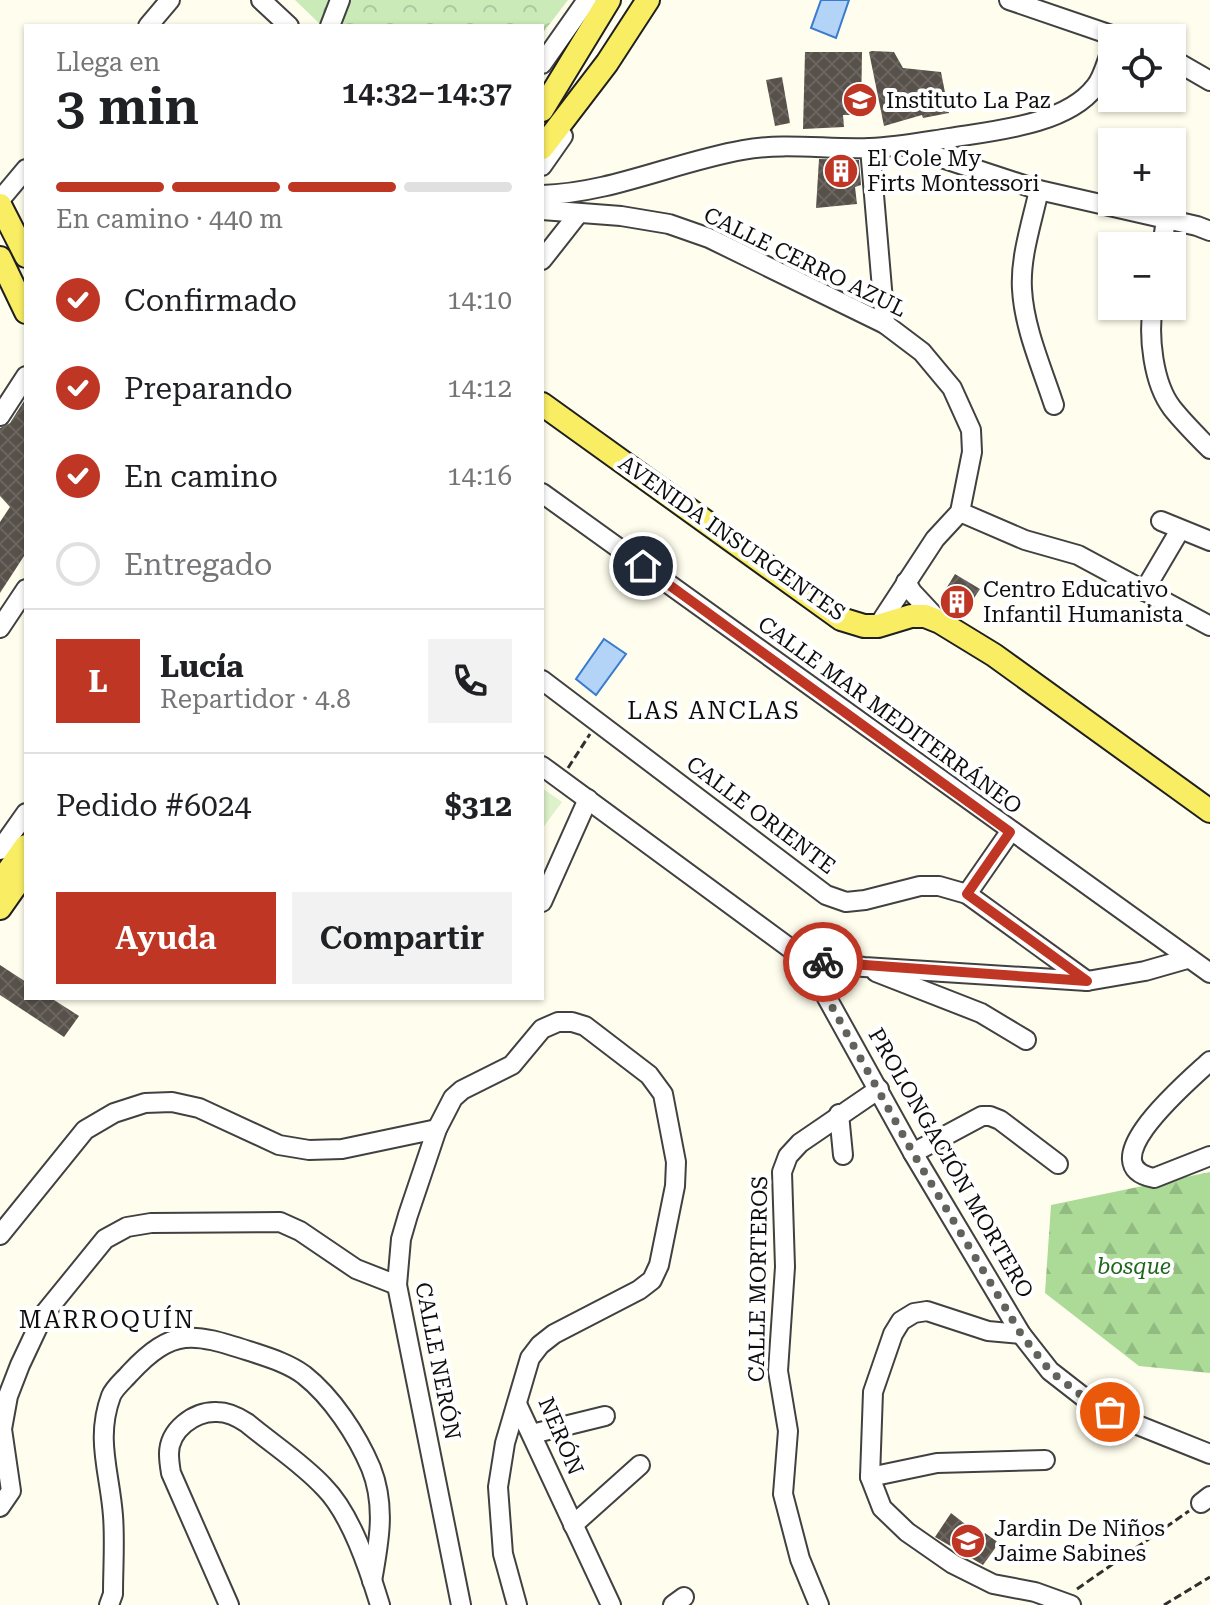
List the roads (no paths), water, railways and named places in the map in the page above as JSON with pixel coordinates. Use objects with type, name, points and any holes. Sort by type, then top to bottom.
[{"type":"main road","points":[[544,107],[609,0]]},
{"type":"main road","points":[[545,144],[607,63],[648,0]]},
{"type":"main road","points":[[0,202],[24,252]]},
{"type":"main road","points":[[0,258],[24,308]]},
{"type":"main road","name":"AVENIDA INSURGENTES","points":[[544,405],[841,619],[864,626],[878,626],[911,616],[925,616],[940,622],[994,655],[1210,811]]},
{"type":"main road","points":[[0,883],[24,849]]},
{"type":"main road","points":[[0,908],[24,874]]},
{"type":"street","points":[[150,24],[170,0]]},
{"type":"street","points":[[261,0],[286,24]]},
{"type":"street","points":[[331,24],[340,0]]},
{"type":"street","points":[[544,61],[587,0]]},
{"type":"street","points":[[544,163],[659,0]]},
{"type":"street","points":[[1018,1],[1098,31]]},
{"type":"street","points":[[1186,67],[1210,81]]},
{"type":"street","points":[[544,195],[568,195],[595,189],[744,149],[795,145],[870,148],[1021,126],[1048,118],[1074,104],[1098,82]]},
{"type":"street","points":[[903,145],[1039,190],[1210,231]]},
{"type":"street","points":[[870,148],[885,324]]},
{"type":"street","points":[[0,202],[24,172]]},
{"type":"street","points":[[1039,190],[1023,262],[1022,290],[1027,320],[1054,405]]},
{"type":"street","name":"CALLE CERRO AZUL","points":[[544,210],[621,216],[669,224],[709,238],[885,324],[922,352],[962,405],[971,430],[972,452],[960,512]]},
{"type":"street","points":[[544,257],[579,213]]},
{"type":"street","points":[[1164,232],[1166,220]]},
{"type":"street","points":[[1150,320],[1162,389],[1170,406],[1210,449]]},
{"type":"street","points":[[0,416],[24,379]]},
{"type":"street","name":"CALLE MAR MEDITERRÁNEO","points":[[544,494],[1210,973]]},
{"type":"street","points":[[878,626],[935,539],[960,512],[1025,540],[1078,555],[1210,626]]},
{"type":"street","points":[[1161,521],[1210,541]]},
{"type":"street","points":[[1144,591],[1180,530]]},
{"type":"street","points":[[906,582],[940,622]]},
{"type":"street","points":[[0,628],[24,592]]},
{"type":"street","name":"CALLE ORIENTE","points":[[544,681],[826,895],[846,902],[920,886],[939,886],[967,894],[1087,981]]},
{"type":"street","name":"PROLONGACIÓN MORTERO","points":[[544,767],[806,960],[913,1153],[1021,1334]]},
{"type":"street","points":[[544,898],[588,799]]},
{"type":"street","points":[[0,850],[24,816]]},
{"type":"street","points":[[967,894],[1010,832]]},
{"type":"street","points":[[0,924],[24,890]]},
{"type":"street","points":[[806,960],[864,967],[1087,981],[1145,971],[1187,959]]},
{"type":"street","points":[[864,967],[981,1013],[1026,1040]]},
{"type":"street","name":"CALLE NERÓN","points":[[461,1605],[397,1285],[401,1239],[437,1129],[453,1098],[462,1090],[512,1065],[542,1029],[558,1022],[585,1026],[649,1075],[663,1094],[676,1162],[675,1186],[659,1265],[652,1280],[639,1290]]},
{"type":"street","points":[[1210,1061],[1162,1105],[1131,1154],[1137,1170],[1144,1176],[1154,1178],[1210,1156]]},
{"type":"street","name":"CALLE MORTEROS","points":[[819,1605],[796,1547],[783,1494],[788,1431],[778,1371],[785,1267],[782,1172],[788,1156],[800,1143],[879,1089]]},
{"type":"street","points":[[0,1235],[85,1130],[114,1113],[145,1103],[172,1102],[199,1108],[279,1145],[309,1150],[342,1149],[437,1129]]},
{"type":"street","points":[[839,1114],[843,1155]]},
{"type":"street","points":[[913,1153],[982,1116],[990,1116],[1000,1120],[1058,1164]]},
{"type":"street","points":[[0,1507],[11,1491],[1,1428],[8,1396],[44,1314],[105,1239],[127,1227],[151,1223],[280,1222],[300,1231],[356,1269],[397,1285]]},
{"type":"street","name":"NERÓN","points":[[611,1605],[517,1404],[530,1358],[540,1345],[554,1334],[639,1290]]},
{"type":"street","name":"PROLONGACIÓN MORTERO","points":[[1021,1334],[988,1331],[927,1311],[914,1313],[901,1321],[893,1334],[873,1392],[870,1477],[882,1508],[907,1532],[953,1564],[993,1584],[1064,1603]]},
{"type":"street","points":[[1021,1334],[1050,1371],[1086,1399],[1135,1424],[1210,1454]]},
{"type":"street","points":[[109,1605],[113,1594],[113,1517],[102,1445],[112,1393],[148,1354],[167,1342],[188,1336],[212,1339],[280,1362],[303,1374],[326,1396],[347,1425],[371,1468],[377,1491],[382,1512],[372,1581]]},
{"type":"street","points":[[517,1404],[505,1443],[498,1487],[503,1554],[517,1605]]},
{"type":"street","points":[[224,1602],[171,1473],[168,1451],[176,1431],[193,1416],[216,1411],[233,1415],[247,1423],[325,1487],[342,1511],[380,1605]]},
{"type":"street","points":[[532,1434],[605,1416]]},
{"type":"street","points":[[870,1477],[937,1463],[1045,1460]]},
{"type":"street","points":[[573,1525],[640,1465]]},
{"type":"water","points":[[821,0],[849,0],[836,38],[811,28]]},
{"type":"water","points":[[604,639],[626,654],[596,695],[576,679]]},
{"type":"place","name":"Instituto La Paz","points":[[860,100]]},
{"type":"place","name":"El Cole My Firts Montessori","points":[[841,171]]},
{"type":"place","name":"Centro Educativo Infantil Humanista","points":[[957,602]]},
{"type":"place","name":"Jardin De Niños Jaime Sabines","points":[[968,1541]]},
{"type":"district","name":"LAS ANCLAS","points":[[714,711]]},
{"type":"district","name":"MARROQUÍN","points":[[107,1320]]},
{"type":"park label","name":"bosque","points":[[1134,1266]]}]
